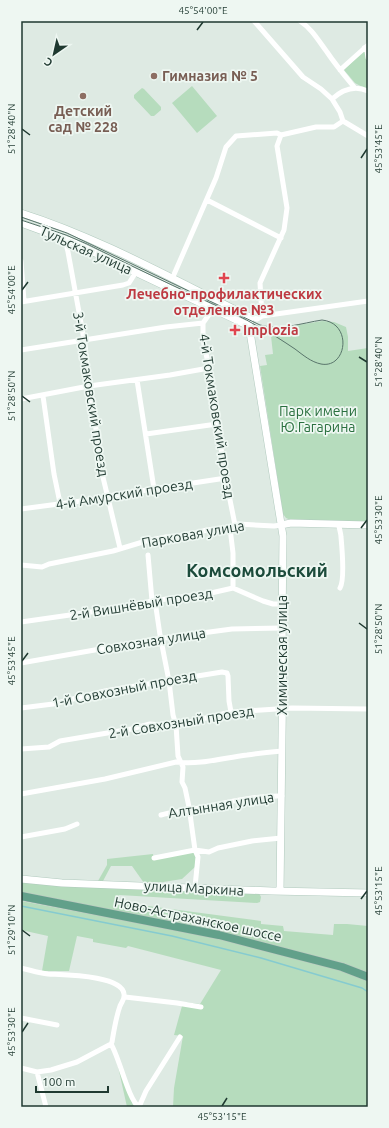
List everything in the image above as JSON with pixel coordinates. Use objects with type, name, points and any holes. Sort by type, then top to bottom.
[{"type":"main road","name":"Ново-Астраханское шоссе","points":[[21,896],[218,934],[342,966],[368,977]]},
{"type":"street","points":[[254,21],[303,77],[321,89],[332,99],[343,120],[368,136]]},
{"type":"street","points":[[300,21],[319,38],[340,70],[354,87],[368,91]]},
{"type":"street","points":[[340,70],[366,46]]},
{"type":"street","points":[[366,46],[368,58]]},
{"type":"street","points":[[332,99],[354,87]]},
{"type":"street","points":[[172,279],[216,178],[226,146],[236,136],[277,133],[281,135],[316,127],[334,127],[343,120]]},
{"type":"street","points":[[262,316],[260,283],[284,230],[287,208],[277,146],[281,135]]},
{"type":"street","points":[[207,200],[281,238]]},
{"type":"street","name":"Тульская улица","points":[[21,213],[86,237],[250,317]]},
{"type":"street","name":"Тульская улица","points":[[21,224],[70,241],[249,326]]},
{"type":"street","name":"3-й Токмаковский проезд","points":[[70,241],[67,248],[84,340],[101,468],[120,548]]},
{"type":"street","points":[[21,262],[23,301],[123,286],[129,283],[136,272]]},
{"type":"street","points":[[249,326],[250,317],[257,319],[262,316],[368,301]]},
{"type":"street","name":"4-й Токмаковский проезд","points":[[213,309],[203,323],[204,339],[233,526],[233,588]]},
{"type":"street","points":[[21,350],[50,344],[203,323]]},
{"type":"street","name":"Химическая улица","points":[[249,326],[283,536],[283,709],[280,891]]},
{"type":"street","points":[[21,399],[89,386],[209,368]]},
{"type":"street","points":[[137,380],[154,489]]},
{"type":"street","points":[[43,396],[54,474],[60,503]]},
{"type":"street","points":[[146,434],[217,424]]},
{"type":"street","name":"4-й Амурский проезд","points":[[21,509],[226,478]]},
{"type":"street","name":"Парковая улица","points":[[21,565],[42,567],[49,564],[113,551],[166,537],[189,535],[207,530],[233,526],[281,525],[291,523],[368,525]]},
{"type":"street","points":[[339,525],[342,559],[342,584],[340,588]]},
{"type":"street","points":[[148,555],[154,601],[169,681],[173,715],[176,725],[178,756],[182,763],[182,782],[189,810],[195,850],[198,856],[194,887]]},
{"type":"street","points":[[233,588],[263,601],[273,604],[282,604]]},
{"type":"street","name":"2-й Вишнёвый проезд","points":[[21,622],[44,620],[66,614],[126,607],[233,588]]},
{"type":"street","name":"Совхозная улица","points":[[21,663],[161,639],[232,629],[282,628]]},
{"type":"street","name":"1-й Совхозный проезд","points":[[21,708],[53,704],[105,691],[222,672],[227,673],[231,712]]},
{"type":"street","name":"2-й Совхозный проезд","points":[[21,749],[49,746],[60,741],[131,729],[150,724],[172,726],[231,712],[283,709],[368,709]]},
{"type":"street","points":[[21,794],[105,779],[176,762],[198,763],[249,754],[282,751]]},
{"type":"street","name":"Алтынная улица","points":[[161,815],[170,812],[258,798],[282,796]]},
{"type":"street","points":[[21,837],[65,829],[77,824]]},
{"type":"street","points":[[154,858],[195,850],[210,852],[218,848],[252,841],[281,838]]},
{"type":"street","name":"улица Маркина","points":[[21,879],[62,883],[368,893]]},
{"type":"street","points":[[21,968],[46,974],[68,974],[108,981],[118,985],[124,991],[125,997],[120,1006],[111,1044],[131,1096],[135,1104],[139,1107],[146,1091],[180,1037]]},
{"type":"street","points":[[125,997],[201,1007]]},
{"type":"street","points":[[21,1018],[57,1025]]},
{"type":"street","points":[[21,1068],[37,1072],[50,1070],[77,1062],[111,1044]]},
{"type":"street","points":[[37,1072],[46,1107]]},
{"type":"green space","points":[[367,47],[368,90],[355,83],[344,70]]},
{"type":"green space","points":[[192,86],[217,116],[197,133],[172,103]]},
{"type":"green space","points":[[142,88],[161,107],[161,110],[154,116],[151,116],[134,98],[134,95]]},
{"type":"green space","name":"Парк имени Ю.Гагарина","points":[[322,321],[334,322],[346,327],[348,351],[368,348],[368,523],[293,521],[286,518],[283,514],[260,366],[267,365],[265,355],[273,354],[271,336],[275,329]]},
{"type":"green space","points":[[192,852],[195,853],[196,856],[195,867],[182,879],[157,883],[144,883],[132,866],[111,866],[103,881],[98,881],[107,865],[107,859],[153,854],[154,859]]},
{"type":"green space","points":[[21,881],[259,893],[261,897],[260,902],[257,903],[119,895],[118,902],[261,921],[261,924],[283,926],[284,931],[333,935],[334,924],[368,926],[368,973],[362,970],[21,894]]},
{"type":"green space","points":[[21,901],[219,938],[342,971],[368,981],[368,1107],[173,1107],[174,1088],[183,1036],[174,1035],[182,1006],[184,1002],[200,1004],[221,970],[128,946],[126,948],[93,942],[93,939],[77,936],[69,971],[42,971],[48,936],[21,930]]},
{"type":"green space","points":[[117,1062],[133,1105],[135,1107],[127,1107]]},
{"type":"waterway","points":[[21,906],[172,936],[261,958],[362,988],[368,992]]},
{"type":"tram line","points":[[21,217],[67,233],[260,325],[268,327],[283,327],[322,320],[332,323],[339,329],[342,337],[343,345],[341,353],[336,360],[330,364],[314,362],[272,334],[238,316],[87,244],[66,235],[21,220]]},
{"type":"place","name":"Гимназия № 5","points":[[154,76]]},
{"type":"place","name":"Детский сад № 228","points":[[83,96]]},
{"type":"place","name":"Лечебно-профилактических отделение №3","points":[[224,278]]},
{"type":"place","name":"Implozia","points":[[235,330]]},
{"type":"district","name":"Комсомольский","points":[[257,570]]}]
